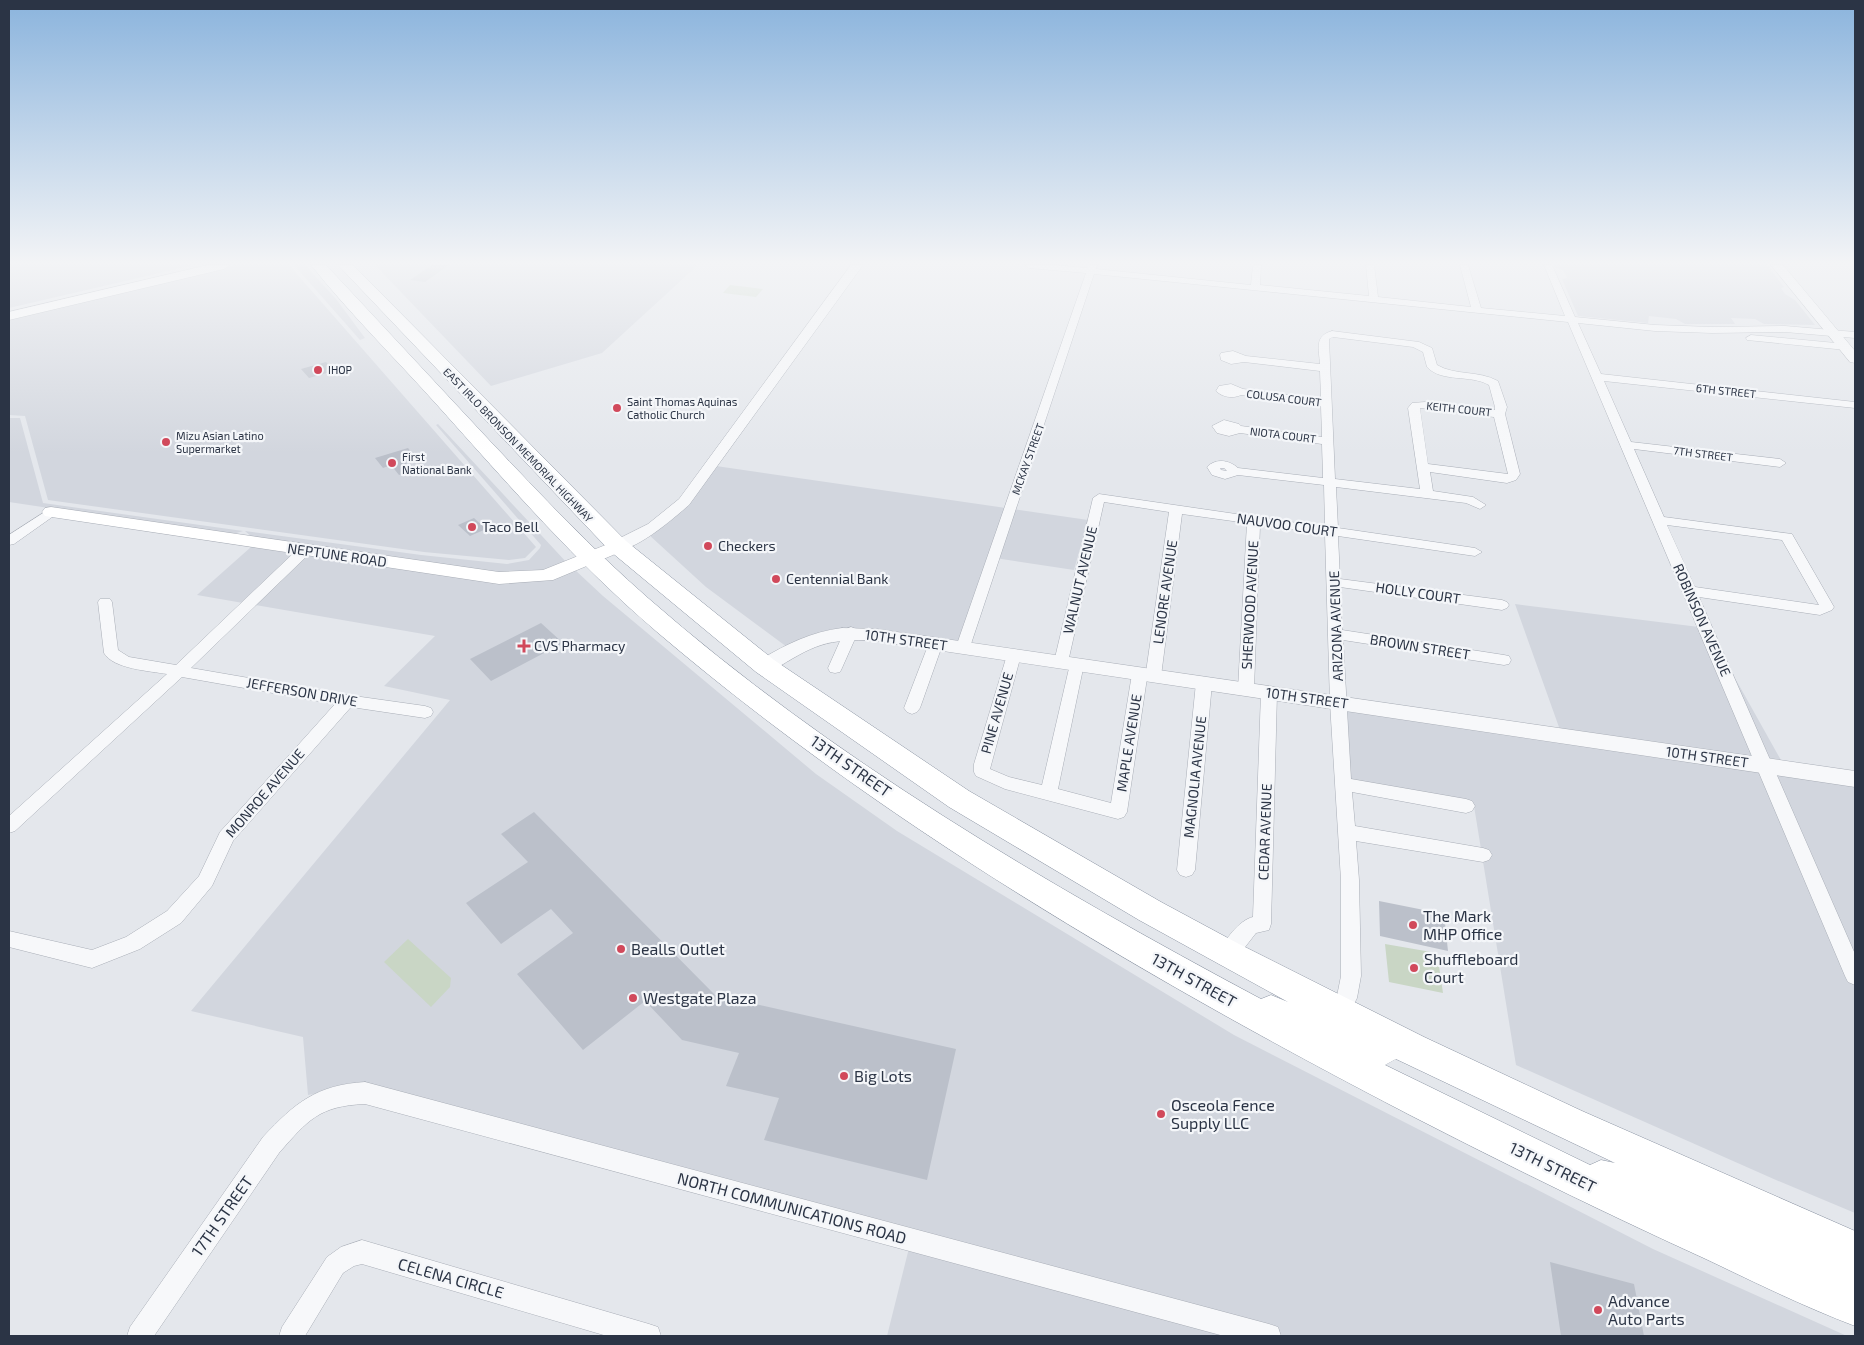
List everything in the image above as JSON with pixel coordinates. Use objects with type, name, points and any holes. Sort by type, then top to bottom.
[{"type":"highway","name":"EAST IRLO BRONSON MEMORIAL HIGHWAY","points":[[375,328],[591,558]]},
{"type":"highway","name":"EAST IRLO BRONSON MEMORIAL HIGHWAY","points":[[405,328],[618,546]]},
{"type":"highway","points":[[398,352],[418,361],[438,362]]},
{"type":"highway","points":[[413,368],[436,370],[456,390],[469,394]]},
{"type":"highway","points":[[618,546],[765,666],[959,800],[1083,873],[1228,954],[1412,1049],[1566,1122],[1855,1251]]},
{"type":"highway","name":"13TH STREET","points":[[591,558],[656,618],[782,718],[934,824],[1041,891],[1208,988],[1414,1099],[1708,1241],[1855,1306]]},
{"type":"highway","points":[[1208,988],[1221,987],[1242,994],[1273,1012],[1304,1021],[1324,1019],[1340,1011]]},
{"type":"highway","points":[[1327,1053],[1344,1039],[1357,1038],[1367,1040],[1532,1124],[1542,1125],[1566,1122]]},
{"type":"highway","points":[[1557,1169],[1637,1187],[1855,1285]]},
{"type":"main road","name":"NEPTUNE ROAD","points":[[51,512],[499,578],[546,576],[618,546]]},
{"type":"street","points":[[618,546],[654,527],[684,502],[811,328]]},
{"type":"street","name":"MCKAY STREET","points":[[963,647],[1072,328]]},
{"type":"street","name":"ROBINSON AVENUE","points":[[1576,328],[1855,976]]},
{"type":"street","points":[[1660,328],[1846,347]]},
{"type":"street","points":[[1830,328],[1855,359]]},
{"type":"street","points":[[1682,330],[1785,329],[1855,335]]},
{"type":"street","name":"ARIZONA AVENUE","points":[[1340,1011],[1347,998],[1350,976],[1350,880],[1338,703],[1333,531],[1324,339],[1332,334],[1421,346],[1428,350],[1432,367],[1438,371],[1479,376],[1494,383],[1501,407],[1499,414]]},
{"type":"street","points":[[1244,358],[1326,368]]},
{"type":"street","name":"6TH STREET","points":[[1597,377],[1855,405]]},
{"type":"street","name":"COLUSA COURT","points":[[1240,392],[1327,403]]},
{"type":"street","name":"KEITH COURT","points":[[1425,404],[1499,414],[1514,474],[1512,477],[1507,478],[1423,467],[1414,408],[1416,406],[1425,404]]},
{"type":"street","name":"NIOTA COURT","points":[[1236,429],[1329,441]]},
{"type":"street","name":"7TH STREET","points":[[1626,444],[1780,463]]},
{"type":"street","points":[[1423,467],[1427,494]]},
{"type":"street","points":[[1234,471],[1427,494],[1469,500],[1480,505]]},
{"type":"street","name":"NAUVOO COURT","points":[[1099,498],[1475,552]]},
{"type":"street","name":"WALNUT AVENUE","points":[[1049,793],[1069,663],[1099,498]]},
{"type":"street","name":"LENORE AVENUE","points":[[1146,675],[1176,509]]},
{"type":"street","points":[[9,541],[51,512]]},
{"type":"street","name":"SHERWOOD AVENUE","points":[[1246,689],[1254,520]]},
{"type":"street","points":[[1659,520],[1787,537],[1827,607],[1820,610],[1690,591]]},
{"type":"street","points":[[9,826],[180,670],[305,550]]},
{"type":"street","name":"HOLLY COURT","points":[[1334,582],[1502,605]]},
{"type":"street","name":"JEFFERSON DRIVE","points":[[105,602],[111,653],[125,661],[347,701],[425,712]]},
{"type":"street","points":[[836,668],[851,632]]},
{"type":"street","name":"10TH STREET","points":[[765,666],[806,641],[830,634],[851,632],[1855,779]]},
{"type":"street","name":"BROWN STREET","points":[[1336,634],[1504,660]]},
{"type":"street","points":[[912,708],[936,644]]},
{"type":"street","name":"PINE AVENUE","points":[[1014,655],[982,764],[982,772],[1005,783],[1049,793]]},
{"type":"street","name":"MAPLE AVENUE","points":[[1049,793],[1118,812],[1146,675]]},
{"type":"street","name":"MAGNOLIA AVENUE","points":[[1186,870],[1204,683]]},
{"type":"street","name":"CEDAR AVENUE","points":[[1228,954],[1251,925],[1262,924],[1269,693]]},
{"type":"street","name":"MONROE AVENUE","points":[[9,939],[92,959],[133,943],[174,917],[206,881],[226,837],[347,701]]},
{"type":"street","points":[[1344,784],[1466,806]]},
{"type":"street","points":[[1346,832],[1482,855]]},
{"type":"street","name":"NORTH COMMUNICATIONS ROAD","points":[[315,1103],[342,1093],[365,1093],[1269,1336]]},
{"type":"street","name":"17TH STREET","points":[[138,1336],[271,1145],[295,1119],[315,1103]]},
{"type":"street","name":"CELENA CIRCLE","points":[[292,1336],[335,1265],[349,1254],[362,1252],[649,1336]]},
{"type":"shaded area","points":[[9,328],[344,328],[536,547],[525,558],[509,560],[424,552],[48,500],[25,416],[9,415]]},
{"type":"shaded area","points":[[349,328],[357,328],[365,338],[360,340]]},
{"type":"shaded area","points":[[435,328],[630,328],[602,353],[491,386]]},
{"type":"shaded area","points":[[9,418],[20,418],[43,503],[243,531],[229,535],[9,502]]},
{"type":"shaded area","points":[[438,424],[568,564],[546,572],[502,574],[253,538],[245,531],[421,555],[507,564],[529,560],[541,545],[436,425]]},
{"type":"shaded area","points":[[716,466],[1088,520],[1074,570],[995,558],[968,643],[851,628],[828,630],[805,637],[787,647],[706,587],[648,534]]},
{"type":"shaded area","points":[[251,547],[492,581],[574,569],[603,596],[816,774],[897,831],[1234,1035],[1653,1249],[1847,1336],[887,1336],[910,1244],[357,1086],[308,1095],[303,1037],[191,1011],[450,700],[384,686],[435,636],[197,595]]},
{"type":"shaded area","points":[[1515,604],[1707,628],[1782,762],[1560,730]]},
{"type":"shaded area","points":[[1344,709],[1855,784],[1855,1213],[1516,1065],[1474,806],[1345,781]]},
{"type":"green space","points":[[408,939],[451,978],[450,987],[431,1007],[384,962]]},
{"type":"green space","name":"Shuffleboard Court","points":[[1385,944],[1437,953],[1443,993],[1389,982]]},
{"type":"building","name":"IHOP","points":[[326,362],[334,371],[309,378],[301,369]]},
{"type":"building","name":"First National Bank","points":[[408,448],[414,456],[404,460],[412,471],[399,475],[391,465],[383,468],[375,458]]},
{"type":"building","name":"Taco Bell","points":[[474,518],[486,529],[470,536],[458,525]]},
{"type":"building","name":"CVS Pharmacy","points":[[541,623],[563,643],[491,681],[470,659]]},
{"type":"building","name":"Westgate Plaza","points":[[534,812],[715,995],[956,1049],[927,1180],[764,1140],[779,1098],[726,1086],[739,1053],[682,1040],[645,1001],[583,1050],[517,974],[573,933],[551,909],[501,944],[466,903],[528,862],[501,834]]},
{"type":"building","name":"The Mark MHP Office","points":[[1379,901],[1444,914],[1448,951],[1380,936]]},
{"type":"building","name":"Advance Auto Parts","points":[[1550,1262],[1634,1284],[1644,1336],[1561,1336]]},
{"type":"place","name":"IHOP","points":[[318,370]]},
{"type":"place","name":"Saint Thomas Aquinas Catholic Church","points":[[617,408]]},
{"type":"place","name":"Mizu Asian Latino Supermarket","points":[[166,442]]},
{"type":"place","name":"First National Bank","points":[[392,463]]},
{"type":"place","name":"Taco Bell","points":[[472,527]]},
{"type":"place","name":"Checkers","points":[[708,546]]},
{"type":"place","name":"Centennial Bank","points":[[776,579]]},
{"type":"place","name":"CVS Pharmacy","points":[[524,646]]},
{"type":"place","name":"The Mark MHP Office","points":[[1413,925]]},
{"type":"place","name":"Bealls Outlet","points":[[621,949]]},
{"type":"place","name":"Shuffleboard Court","points":[[1414,968]]},
{"type":"place","name":"Westgate Plaza","points":[[633,998]]},
{"type":"place","name":"Big Lots","points":[[844,1076]]},
{"type":"place","name":"Osceola Fence Supply LLC","points":[[1161,1114]]},
{"type":"place","name":"Advance Auto Parts","points":[[1598,1310]]}]
